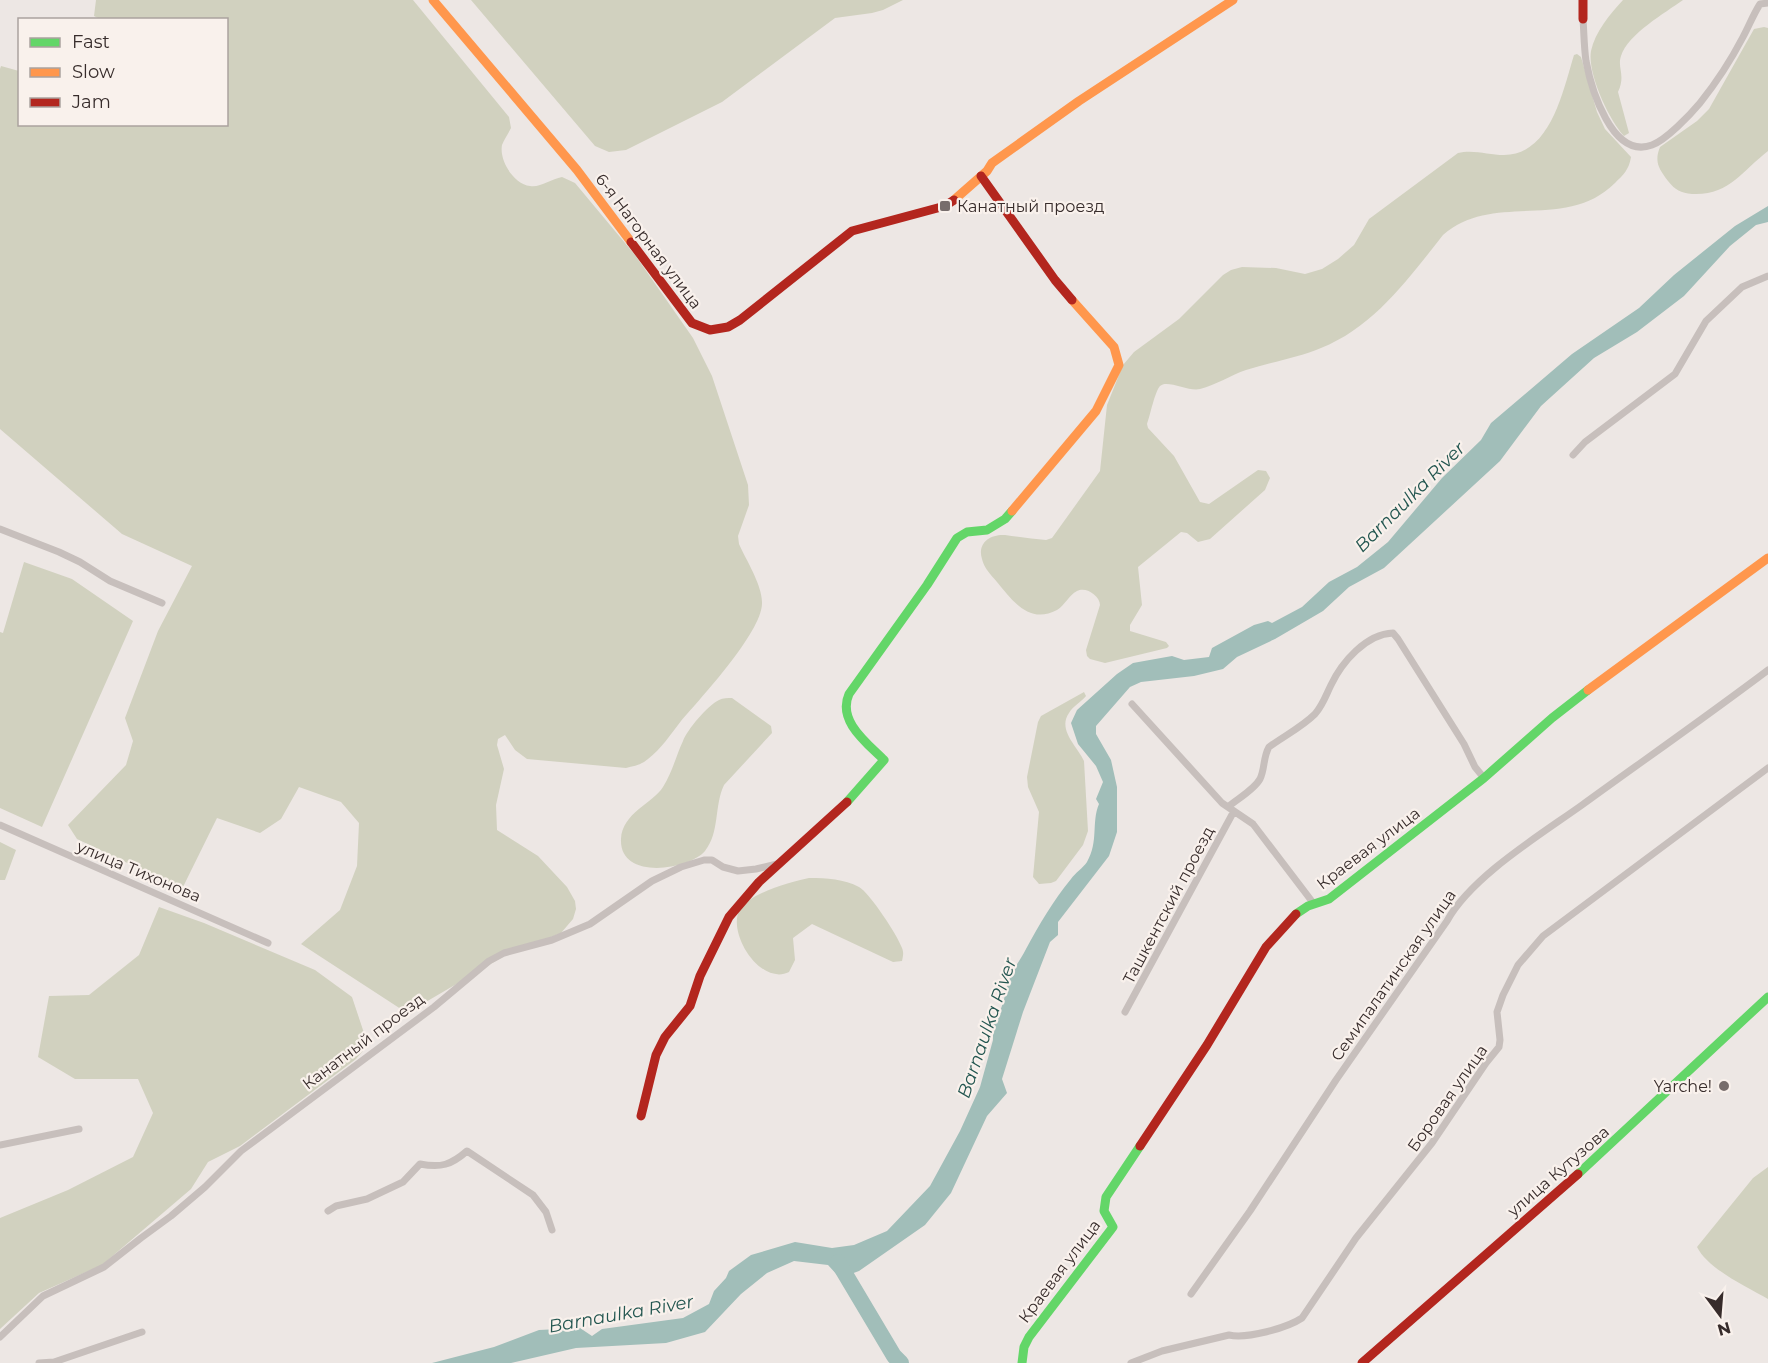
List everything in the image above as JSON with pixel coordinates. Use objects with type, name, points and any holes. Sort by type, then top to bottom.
[{"type":"street","name":"6-я Нагорная улица","points":[[433,0],[577,170],[682,311],[701,330],[712,331],[732,325],[852,231],[945,206],[965,192],[981,176]]},
{"type":"street","points":[[981,176],[992,163],[1079,101],[1233,0]]},
{"type":"street","points":[[1583,0],[1586,60],[1592,86],[1615,133],[1626,143],[1638,147],[1651,146],[1660,141],[1700,103],[1743,38],[1760,4],[1768,3]]},
{"type":"street","name":"Канатный проезд","points":[[641,1116],[656,1055],[665,1037],[690,1006],[709,957],[729,917],[759,882],[839,811],[884,760],[853,727],[846,713],[847,699],[854,686],[927,585],[957,538],[967,532],[987,530],[1005,519],[1096,411],[1119,365],[1114,348],[1055,280],[981,176]]},
{"type":"street","points":[[1573,455],[1585,442],[1675,374],[1706,321],[1742,287],[1768,276]]},
{"type":"street","points":[[0,529],[59,552],[111,581],[162,603]]},
{"type":"street","name":"Краевая улица","points":[[1022,1363],[1024,1347],[1029,1336],[1113,1227],[1104,1211],[1106,1197],[1208,1045],[1266,947],[1289,920],[1314,904],[1329,899],[1484,778],[1552,718],[1768,558]]},
{"type":"street","name":"Ташкентский проезд","points":[[1125,1012],[1231,809],[1258,783],[1262,776],[1269,747],[1317,712],[1332,683],[1355,651],[1365,642],[1383,633],[1396,635],[1464,744],[1474,767],[1484,778]]},
{"type":"street","name":"Семипалатинская улица","points":[[1191,1294],[1455,907],[1471,889],[1533,840],[1768,670]]},
{"type":"street","points":[[1132,704],[1231,809],[1253,824],[1314,904]]},
{"type":"street","name":"Боровая улица","points":[[1131,1363],[1167,1349],[1229,1335],[1240,1337],[1253,1335],[1291,1324],[1302,1318],[1356,1238],[1412,1169],[1498,1049],[1500,1040],[1498,1008],[1512,977],[1530,950],[1543,936],[1585,903],[1768,768]]},
{"type":"street","name":"улица Тихонова","points":[[0,825],[268,943]]},
{"type":"street","name":"Канатный проезд","points":[[0,1337],[43,1296],[104,1267],[171,1216],[241,1151],[426,1013],[489,961],[504,953],[552,940],[590,924],[652,881],[681,867],[712,860],[723,867],[738,871],[781,863]]},
{"type":"street","name":"улица Кутузова","points":[[1362,1363],[1615,1141],[1768,997]]},
{"type":"street","points":[[0,1146],[79,1130]]},
{"type":"street","points":[[328,1211],[336,1206],[367,1199],[403,1182],[420,1164],[435,1167],[454,1162],[467,1151],[533,1195],[546,1212],[552,1230]]},
{"type":"street","points":[[39,1363],[54,1362],[142,1332]]},
{"type":"green space","points":[[96,0],[413,0],[509,117],[511,128],[502,145],[502,151],[505,164],[513,176],[530,186],[538,186],[562,177],[575,183],[635,255],[693,338],[712,376],[748,485],[749,505],[738,536],[739,544],[760,589],[762,604],[759,616],[752,631],[729,665],[657,751],[643,763],[626,768],[527,759],[515,750],[505,735],[498,739],[497,745],[504,769],[496,805],[497,830],[538,856],[567,887],[575,901],[576,909],[573,919],[561,933],[506,955],[407,1013],[301,944],[340,910],[357,866],[359,823],[341,802],[299,787],[281,819],[260,833],[217,818],[182,889],[77,839],[68,825],[126,765],[133,741],[125,718],[158,631],[192,566],[122,534],[0,429],[0,69],[1,66],[18,71],[18,126],[228,126],[228,18],[98,18],[94,16]]},
{"type":"green space","points":[[471,0],[903,0],[872,13],[835,18],[722,102],[626,150],[609,152],[595,146]]},
{"type":"green space","points":[[1623,0],[1683,0],[1639,32],[1621,56],[1621,81],[1618,92],[1629,133],[1624,136],[1600,96],[1591,60],[1591,51],[1599,30]]},
{"type":"green space","points":[[1768,28],[1768,151],[1734,181],[1716,191],[1692,194],[1678,190],[1660,169],[1657,157],[1660,147],[1697,121],[1709,109],[1754,29]]},
{"type":"green space","points":[[1574,55],[1581,57],[1597,112],[1605,129],[1631,157],[1627,169],[1615,183],[1596,197],[1574,206],[1484,215],[1463,222],[1443,235],[1403,284],[1374,314],[1358,328],[1321,348],[1246,370],[1200,389],[1168,384],[1160,386],[1154,398],[1148,428],[1174,456],[1200,502],[1209,504],[1258,470],[1266,471],[1270,478],[1265,490],[1210,539],[1198,542],[1187,533],[1181,532],[1138,567],[1142,605],[1130,625],[1130,631],[1166,642],[1169,646],[1167,648],[1105,663],[1090,659],[1086,650],[1100,605],[1098,598],[1092,593],[1084,590],[1077,591],[1057,610],[1047,614],[1030,612],[1015,603],[984,565],[981,548],[990,538],[1000,535],[1046,540],[1052,538],[1100,471],[1107,405],[1123,365],[1134,352],[1179,319],[1223,275],[1231,270],[1242,267],[1276,268],[1305,274],[1322,269],[1354,245],[1369,219],[1458,153],[1504,155],[1520,152],[1533,144],[1544,133],[1552,118]]},
{"type":"green space","points":[[24,562],[72,579],[133,621],[42,827],[0,808],[0,632],[3,633]]},
{"type":"green space","points":[[1084,692],[1086,696],[1071,711],[1065,726],[1084,761],[1088,831],[1083,845],[1056,881],[1039,884],[1033,877],[1039,812],[1028,787],[1027,777],[1038,722],[1041,716]]},
{"type":"green space","points":[[732,698],[771,726],[772,733],[724,785],[710,844],[697,858],[671,867],[642,866],[631,861],[623,852],[621,839],[627,822],[663,787],[685,736],[698,718],[719,700]]},
{"type":"green space","points":[[0,842],[16,850],[5,880],[0,880]]},
{"type":"green space","points":[[809,878],[841,881],[853,884],[864,891],[883,915],[899,942],[903,951],[902,961],[893,962],[812,924],[793,938],[795,960],[789,972],[778,974],[768,972],[758,965],[749,956],[738,933],[739,911],[760,894],[781,885]]},
{"type":"green space","points":[[159,907],[204,923],[315,970],[352,997],[368,1045],[356,1059],[240,1146],[208,1162],[191,1189],[102,1265],[39,1293],[0,1329],[0,1218],[68,1190],[133,1157],[153,1113],[138,1079],[75,1079],[38,1057],[49,996],[89,995],[139,955]]},
{"type":"green space","points":[[1768,1167],[1768,1299],[1719,1270],[1702,1255],[1697,1247],[1753,1178]]},
{"type":"water","points":[[1768,206],[1768,222],[1756,225],[1730,246],[1684,296],[1637,332],[1594,358],[1541,406],[1500,461],[1384,568],[1349,587],[1323,611],[1275,639],[1237,657],[1223,669],[1194,676],[1141,682],[1130,687],[1096,726],[1096,734],[1111,760],[1117,787],[1117,832],[1109,856],[1058,922],[1058,935],[1050,942],[1023,1012],[1002,1079],[1007,1093],[987,1116],[951,1193],[925,1225],[859,1271],[840,1278],[828,1265],[794,1261],[767,1273],[741,1294],[705,1332],[666,1343],[576,1348],[511,1363],[432,1363],[494,1347],[539,1330],[580,1328],[592,1336],[602,1329],[683,1318],[709,1304],[714,1291],[729,1271],[751,1255],[795,1242],[832,1248],[854,1245],[887,1231],[930,1186],[960,1131],[980,1087],[993,1040],[993,1020],[1003,1004],[1009,979],[1052,904],[1091,854],[1099,804],[1096,799],[1103,782],[1096,766],[1078,744],[1071,723],[1077,710],[1117,674],[1133,663],[1172,656],[1184,660],[1209,657],[1212,648],[1254,625],[1268,621],[1272,623],[1302,607],[1329,582],[1357,567],[1388,542],[1442,478],[1481,440],[1491,423],[1572,354],[1639,308],[1674,275],[1735,226]]},
{"type":"waterway","points":[[838,1262],[894,1356],[901,1363]]},
{"type":"traffic: fast","points":[[847,802],[884,760],[862,739],[850,722],[846,704],[849,694],[927,585],[957,538],[967,532],[987,530],[1005,519],[1012,511]]},
{"type":"traffic: fast","points":[[1296,914],[1308,906],[1329,899],[1484,778],[1552,718],[1588,690]]},
{"type":"traffic: fast","points":[[1578,1174],[1768,997]]},
{"type":"traffic: fast","points":[[1022,1363],[1024,1347],[1029,1337],[1113,1227],[1104,1211],[1106,1197],[1140,1146]]},
{"type":"traffic: slow","points":[[433,0],[577,170],[631,242]]},
{"type":"traffic: slow","points":[[954,200],[987,171],[992,163],[1079,101],[1233,0]]},
{"type":"traffic: slow","points":[[1012,511],[1096,411],[1119,365],[1114,347],[1072,300]]},
{"type":"traffic: slow","points":[[1588,690],[1768,558]]},
{"type":"traffic: jam","points":[[1583,0],[1583,19]]},
{"type":"traffic: jam","points":[[981,176],[1055,280],[1072,300]]},
{"type":"traffic: jam","points":[[631,242],[692,323],[710,330],[728,327],[740,320],[852,231],[945,206],[954,200]]},
{"type":"traffic: jam","points":[[641,1116],[656,1055],[665,1037],[690,1006],[700,976],[729,917],[759,882],[847,802]]},
{"type":"traffic: jam","points":[[1140,1146],[1207,1045],[1266,947],[1296,914]]},
{"type":"traffic: jam","points":[[1362,1363],[1578,1174]]},
{"type":"place","name":"Канатный проезд","points":[[945,206]]},
{"type":"place","name":"Yarche!","points":[[1724,1086]]},
{"type":"water label","name":"Barnaulka River","points":[[1410,497]]},
{"type":"water label","name":"Barnaulka River","points":[[987,1028]]},
{"type":"water label","name":"Barnaulka River","points":[[621,1314]]}]
